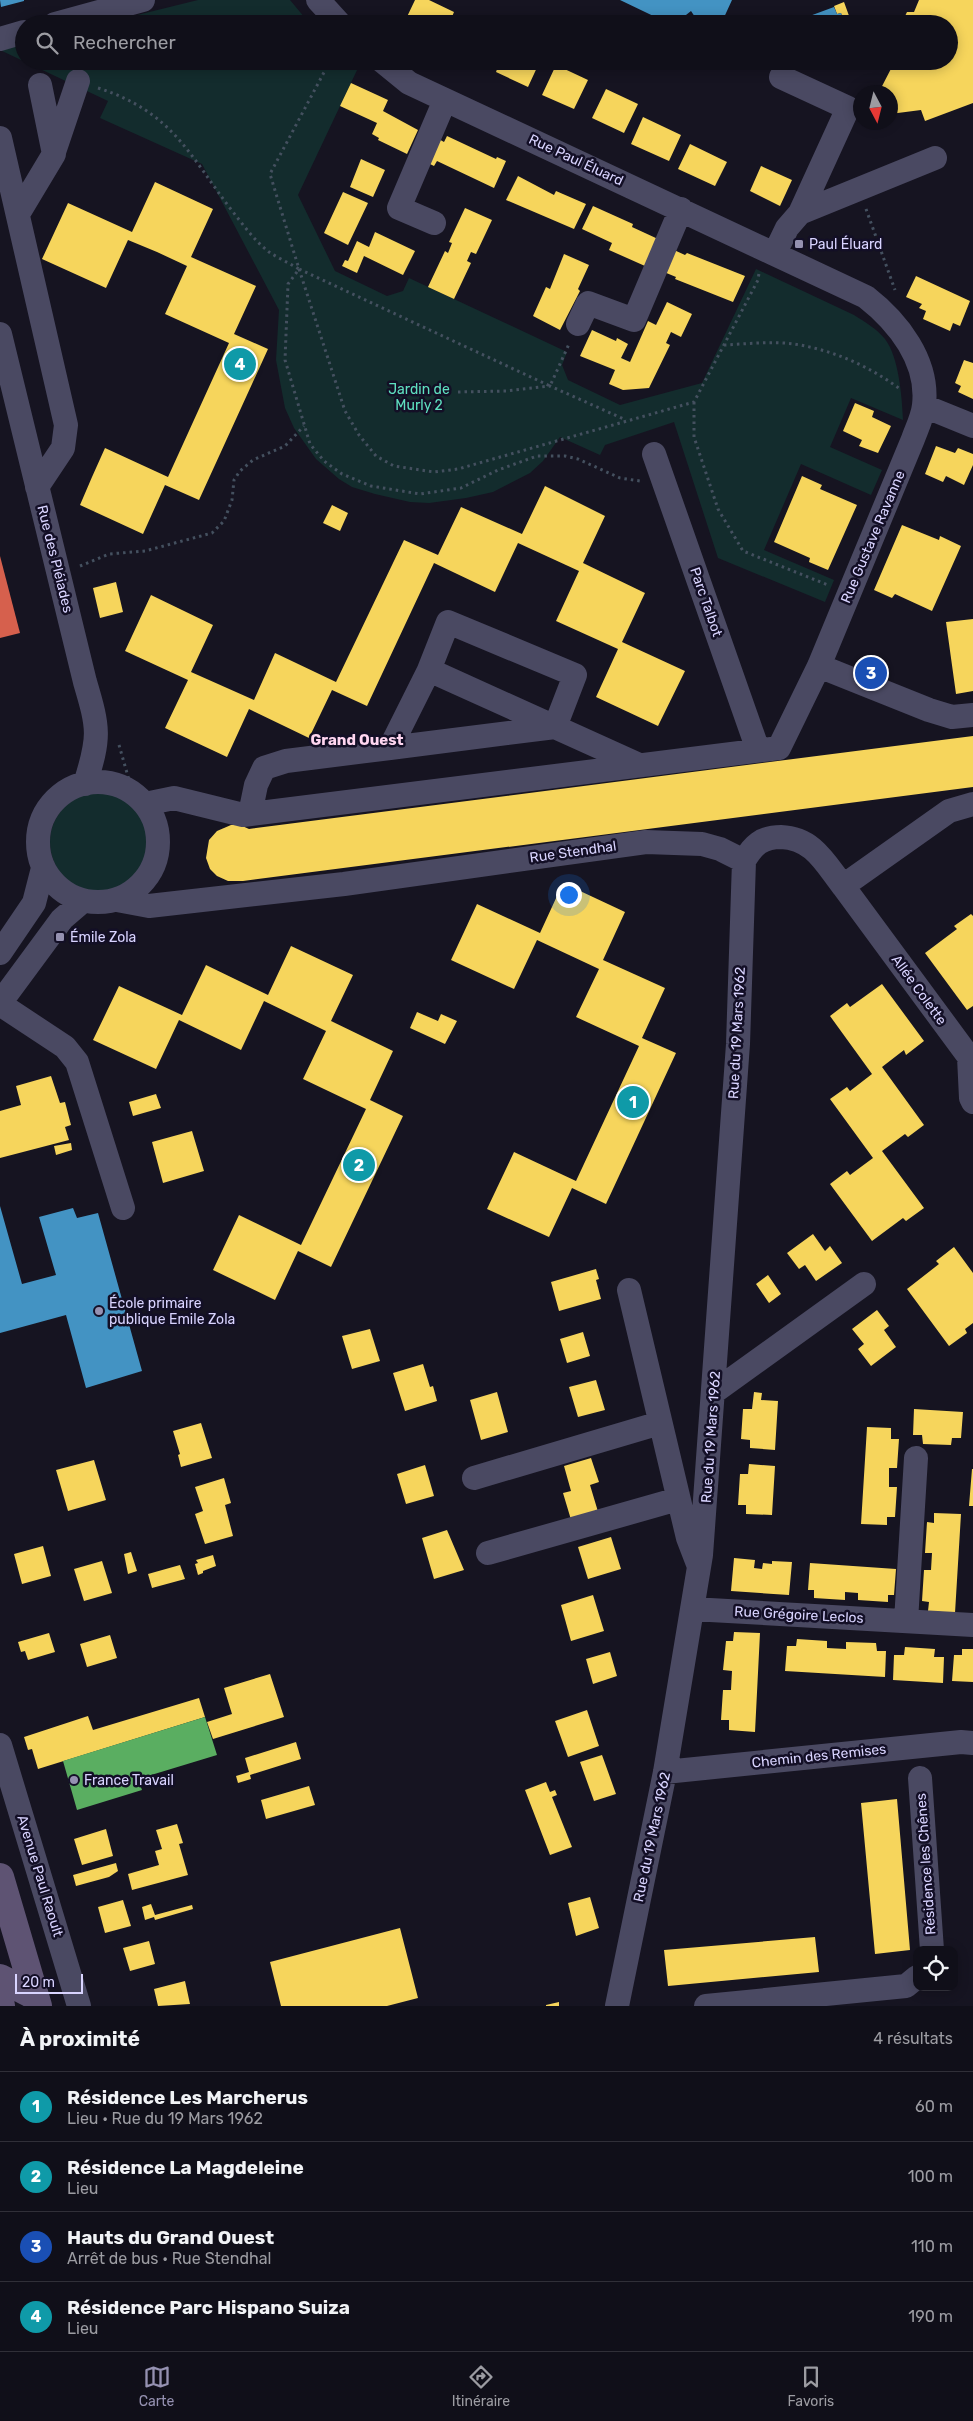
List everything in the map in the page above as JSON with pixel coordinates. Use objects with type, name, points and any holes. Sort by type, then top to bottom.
[{"type":"main road","points":[[0,1877],[37,2001]]},
{"type":"main road","points":[[0,1964],[19,1942]]},
{"type":"main road","points":[[0,1978],[37,2001]]},
{"type":"main road","points":[[0,2002],[1,2006]]},
{"type":"street","points":[[88,15],[143,0]]},
{"type":"street","points":[[318,0],[332,15]]},
{"type":"street","points":[[0,39],[15,35]]},
{"type":"street","name":"Rue Paul Éluard","points":[[393,70],[409,83],[866,297],[887,313],[911,347],[924,388],[924,406]]},
{"type":"street","points":[[769,250],[800,213],[848,108],[781,77]]},
{"type":"street","points":[[18,214],[54,154],[78,81]]},
{"type":"street","points":[[40,85],[54,154]]},
{"type":"street","points":[[434,222],[399,208],[445,100]]},
{"type":"street","points":[[0,138],[66,425],[64,448],[38,487]]},
{"type":"street","points":[[800,213],[935,158]]},
{"type":"street","points":[[578,324],[588,304],[634,320],[681,209]]},
{"type":"street","name":"Rue des Pléiades","points":[[0,334],[96,721],[96,748],[85,784]]},
{"type":"street","points":[[924,406],[973,426]]},
{"type":"street","name":"Rue Gustave Ravanne","points":[[819,666],[914,439],[924,406]]},
{"type":"street","name":"Parc Talbot","points":[[654,454],[758,750]]},
{"type":"street","points":[[390,748],[429,670],[448,622],[575,675],[555,727]]},
{"type":"street","points":[[139,798],[174,798],[243,815],[779,748],[819,666],[929,710],[952,717],[973,715]]},
{"type":"street","points":[[429,670],[639,765]]},
{"type":"street","points":[[250,814],[256,785],[264,768],[286,762],[555,727]]},
{"type":"street","points":[[98,782],[118,785],[139,798],[155,821],[159,840],[156,859],[148,877],[134,891],[117,900],[100,903],[83,901],[66,894],[52,883],[43,868],[37,847],[39,827],[47,808],[61,794],[85,784],[98,782]]},
{"type":"street","points":[[744,861],[753,846],[765,839],[794,838],[805,842],[814,849],[843,886],[950,810],[973,804]]},
{"type":"street","name":"Rue Stendhal","points":[[117,900],[149,906],[233,897],[344,884],[646,842],[702,844],[720,848],[744,861]]},
{"type":"street","name":"Rue du 19 Mars 1962","points":[[617,2006],[681,1685],[705,1520],[738,1044],[744,861]]},
{"type":"street","points":[[0,952],[34,903],[43,868]]},
{"type":"street","name":"Allée Colette","points":[[843,886],[969,1057],[971,1098],[973,1102]]},
{"type":"street","points":[[83,901],[62,920],[0,1004],[65,1047],[77,1062],[123,1208]]},
{"type":"street","points":[[714,1392],[864,1284]]},
{"type":"street","points":[[629,1290],[688,1538],[699,1566]]},
{"type":"street","points":[[474,1478],[660,1423]]},
{"type":"street","points":[[906,1621],[916,1458]]},
{"type":"street","points":[[488,1553],[678,1498]]},
{"type":"street","name":"Rue Grégoire Leclos","points":[[692,1609],[973,1625]]},
{"type":"street","name":"Chemin des Remises","points":[[665,1772],[961,1742],[973,1743]]},
{"type":"street","name":"Avenue Paul Raoult","points":[[0,1745],[79,2006]]},
{"type":"street","name":"Résidence les Chênes","points":[[920,1778],[932,1946]]},
{"type":"street","points":[[706,2006],[906,1986],[913,1980]]},
{"type":"path","points":[[325,70],[270,174],[345,411],[359,435],[376,456],[394,466],[434,472],[458,469],[694,402]]},
{"type":"path","points":[[78,81],[121,95],[144,107],[179,137],[251,235],[269,252],[299,269],[626,420]]},
{"type":"path","points":[[860,189],[896,292]]},
{"type":"path","points":[[769,250],[758,280],[694,402],[694,437],[718,509],[743,551],[849,593]]},
{"type":"path","points":[[299,269],[288,284],[285,360],[310,444],[324,461],[342,474],[371,486],[420,494],[461,488],[498,470],[537,456],[565,456],[578,459],[620,478],[637,482],[663,477]]},
{"type":"path","points":[[550,386],[578,324]]},
{"type":"path","points":[[724,345],[793,344],[844,357],[879,373],[924,406]]},
{"type":"path","points":[[458,392],[550,386]]},
{"type":"path","points":[[61,584],[83,564],[109,554],[145,551],[212,533],[224,521],[232,500],[234,480],[240,471],[253,460],[285,446],[304,426]]},
{"type":"path","points":[[96,721],[111,731],[120,746],[139,798]]},
{"type":"green space","points":[[198,0],[290,0],[302,15],[137,15]]},
{"type":"green space","name":"Jardin de Murly 2","points":[[15,46],[15,57],[0,50]]},
{"type":"green space","name":"Jardin de Murly 2","points":[[42,70],[357,70],[298,195],[335,271],[387,296],[403,291],[409,278],[567,352],[562,365],[568,380],[620,405],[702,383],[756,269],[854,315],[871,326],[885,339],[894,356],[899,378],[903,420],[851,398],[830,447],[882,470],[871,495],[801,464],[764,550],[834,580],[825,602],[718,558],[674,422],[605,445],[600,455],[560,437],[543,461],[530,473],[493,492],[466,498],[429,503],[410,502],[352,487],[339,479],[316,459],[294,428],[285,408],[276,360],[279,310],[202,164],[100,118],[108,101]]},
{"type":"green space","points":[[100,792],[110,793],[128,800],[142,814],[149,832],[149,852],[142,870],[128,884],[110,891],[100,892],[90,891],[72,884],[58,870],[51,852],[50,842],[51,832],[58,814],[72,800],[90,793]]},
{"type":"building: Logements","points":[[415,0],[429,0],[454,12],[453,15],[408,15]]},
{"type":"building: Logements","points":[[919,0],[973,0],[973,103],[925,121],[921,110],[898,113],[898,85],[883,85],[890,70],[958,70],[958,15],[906,15],[907,12],[914,12]]},
{"type":"building: Logements","points":[[844,2],[849,15],[837,14],[834,6]]},
{"type":"building: Logements","points":[[497,70],[536,70],[528,87],[496,72]]},
{"type":"building: Logements","points":[[554,70],[567,70],[588,80],[574,109],[542,95]]},
{"type":"building: Logements","points":[[351,83],[388,100],[383,111],[418,130],[407,154],[378,140],[379,138],[372,134],[377,123],[340,106]]},
{"type":"building: Logements","points":[[606,89],[638,104],[624,133],[592,118]]},
{"type":"building: Logements","points":[[643,117],[681,135],[669,161],[631,144]]},
{"type":"building: Logements","points":[[447,136],[496,159],[497,157],[506,161],[494,188],[437,161],[434,166],[426,162],[437,138],[444,142]]},
{"type":"building: Logements","points":[[690,144],[727,162],[715,186],[678,169]]},
{"type":"building: Logements","points":[[361,159],[385,170],[373,197],[350,187]]},
{"type":"building: Logements","points":[[761,166],[792,180],[780,206],[750,191]]},
{"type":"building: Logements","points":[[518,176],[554,195],[556,191],[586,204],[574,229],[506,200]]},
{"type":"building: Logements","points":[[155,182],[213,209],[191,257],[256,286],[234,334],[268,349],[199,500],[165,485],[143,534],[80,505],[105,448],[168,477],[229,343],[165,314],[187,266],[157,252],[128,240],[106,288],[42,259],[68,203],[132,232]]},
{"type":"building: Logements","points":[[343,192],[368,203],[348,245],[324,233]]},
{"type":"building: Logements","points":[[593,206],[633,224],[632,227],[658,239],[645,266],[609,250],[612,243],[582,229]]},
{"type":"building: Logements","points":[[465,208],[492,220],[476,254],[471,252],[467,261],[471,263],[454,299],[428,287],[445,251],[448,253],[452,243],[449,242]]},
{"type":"building: Logements","points":[[375,232],[415,251],[403,275],[364,256],[357,273],[342,266],[345,260],[348,261],[357,241],[369,247]]},
{"type":"building: Logements","points":[[674,250],[685,255],[687,253],[745,276],[733,302],[675,279],[676,277],[664,272]]},
{"type":"building: Logements","points":[[564,254],[589,265],[578,289],[580,291],[560,330],[533,316],[546,287],[550,289]]},
{"type":"building: Logements","points":[[916,276],[970,301],[960,326],[953,323],[950,331],[923,319],[926,311],[919,308],[922,304],[906,297]]},
{"type":"building: Logements","points":[[667,302],[692,314],[681,337],[671,332],[666,343],[670,345],[649,388],[623,390],[609,384],[615,370],[580,356],[592,330],[616,341],[617,338],[628,344],[621,358],[630,362],[648,321],[656,325]]},
{"type":"building: Logements","points":[[964,360],[973,363],[973,399],[958,392],[961,386],[955,383]]},
{"type":"building: Logements","points":[[855,403],[874,411],[872,417],[891,426],[878,453],[859,446],[862,440],[843,431]]},
{"type":"building: Logements","points":[[936,446],[955,453],[958,448],[973,454],[973,465],[964,485],[946,476],[943,482],[925,474]]},
{"type":"building: Logements","points":[[802,476],[822,485],[820,489],[857,505],[828,570],[809,562],[810,558],[774,542]]},
{"type":"building: Logements","points":[[545,486],[605,516],[583,563],[645,593],[622,642],[685,671],[658,726],[596,697],[618,649],[556,621],[579,571],[518,543],[495,592],[434,563],[367,706],[332,690],[309,738],[249,709],[227,757],[165,728],[188,680],[125,651],[151,595],[213,625],[191,672],[254,700],[275,653],[336,682],[404,540],[438,555],[461,507],[522,534]]},
{"type":"building: Logements","points":[[332,505],[348,513],[340,531],[323,523]]},
{"type":"building: Logements","points":[[902,525],[939,540],[940,536],[961,546],[932,611],[895,594],[892,598],[874,590]]},
{"type":"building: Logements","points":[[116,582],[123,612],[100,618],[93,588]]},
{"type":"building: Logements","points":[[973,619],[973,691],[956,694],[946,622]]},
{"type":"building: Logements","points":[[973,736],[973,787],[243,881],[228,881],[217,876],[210,869],[206,858],[209,840],[217,831],[231,825],[240,825],[249,829]]},
{"type":"building: Logements","points":[[563,883],[625,912],[603,960],[665,988],[642,1038],[676,1053],[606,1204],[572,1188],[549,1237],[487,1209],[514,1152],[576,1181],[639,1046],[576,1017],[599,969],[537,940],[514,989],[451,960],[477,904],[540,933]]},
{"type":"building: Logements","points":[[971,914],[973,916],[973,1006],[967,1010],[925,953],[957,929],[954,926]]},
{"type":"building: Logements","points":[[291,946],[353,975],[331,1021],[393,1051],[370,1100],[403,1116],[331,1267],[298,1251],[275,1300],[213,1270],[239,1215],[301,1245],[366,1109],[303,1079],[326,1031],[264,1001],[241,1050],[179,1020],[156,1069],[93,1040],[119,986],[182,1015],[206,965],[268,995]]},
{"type":"building: Logements","points":[[882,984],[924,1041],[906,1055],[904,1050],[882,1067],[924,1125],[908,1137],[905,1134],[882,1151],[924,1208],[906,1221],[903,1218],[872,1241],[830,1184],[847,1171],[850,1175],[873,1158],[830,1099],[847,1087],[850,1091],[872,1074],[830,1016],[847,1003],[850,1007]]},
{"type":"building: Logements","points":[[417,1012],[438,1021],[441,1014],[457,1021],[445,1044],[410,1028]]},
{"type":"building: Logements","points":[[51,1076],[60,1103],[65,1102],[71,1125],[65,1127],[69,1140],[0,1158],[0,1111],[21,1105],[16,1086]]},
{"type":"building: Logements","points":[[156,1094],[161,1108],[133,1116],[129,1102]]},
{"type":"building: Logements","points":[[192,1131],[204,1171],[163,1183],[152,1142]]},
{"type":"building: Logements","points":[[71,1143],[72,1150],[56,1155],[54,1146]]},
{"type":"building: Logements","points":[[813,1234],[825,1251],[830,1246],[842,1263],[816,1281],[805,1265],[799,1269],[787,1253]]},
{"type":"building: Logements","points":[[954,1247],[973,1273],[973,1323],[965,1329],[967,1333],[949,1346],[907,1289],[939,1264],[936,1261]]},
{"type":"building: Logements","points":[[596,1269],[599,1279],[596,1280],[601,1299],[559,1311],[551,1282]]},
{"type":"building: Logements","points":[[768,1275],[781,1294],[769,1303],[756,1284]]},
{"type":"building: Logements","points":[[877,1310],[889,1326],[884,1330],[896,1347],[871,1366],[858,1349],[864,1344],[852,1329]]},
{"type":"building: Logements","points":[[370,1329],[380,1361],[352,1369],[342,1336]]},
{"type":"building: Logements","points":[[583,1332],[590,1356],[567,1363],[560,1339]]},
{"type":"building: Logements","points":[[423,1364],[430,1387],[433,1386],[437,1401],[405,1411],[393,1373]]},
{"type":"building: Logements","points":[[596,1380],[605,1410],[578,1417],[569,1387]]},
{"type":"building: Logements","points":[[497,1392],[508,1432],[481,1440],[470,1400]]},
{"type":"building: Logements","points":[[754,1392],[762,1393],[761,1400],[778,1401],[775,1450],[750,1448],[750,1440],[741,1439],[743,1409],[752,1409]]},
{"type":"building: Logements","points":[[914,1409],[963,1412],[961,1438],[952,1438],[951,1445],[923,1444],[922,1435],[913,1435]]},
{"type":"building: Logements","points":[[201,1423],[212,1458],[181,1467],[178,1455],[180,1454],[173,1431]]},
{"type":"building: Logements","points":[[867,1427],[891,1428],[891,1439],[899,1439],[897,1468],[889,1468],[889,1487],[897,1487],[895,1517],[887,1517],[887,1525],[861,1524]]},
{"type":"building: Logements","points":[[591,1458],[599,1482],[590,1485],[599,1515],[572,1523],[563,1493],[571,1491],[564,1466]]},
{"type":"building: Logements","points":[[94,1460],[106,1500],[68,1511],[56,1470]]},
{"type":"building: Logements","points":[[749,1464],[775,1466],[772,1515],[746,1514],[746,1505],[738,1505],[740,1474],[748,1474]]},
{"type":"building: Logements","points":[[425,1465],[434,1496],[406,1504],[397,1474]]},
{"type":"building: Logements","points":[[972,1469],[973,1506],[969,1506]]},
{"type":"building: Logements","points":[[224,1478],[231,1503],[225,1505],[233,1536],[205,1544],[195,1514],[203,1511],[195,1487]]},
{"type":"building: Logements","points":[[934,1513],[961,1514],[955,1613],[928,1611],[929,1602],[922,1601],[924,1570],[931,1570],[932,1553],[925,1553],[927,1522],[934,1523]]},
{"type":"building: Logements","points":[[447,1530],[464,1570],[434,1579],[422,1538]]},
{"type":"building: Logements","points":[[611,1537],[621,1569],[588,1579],[578,1547]]},
{"type":"building: Logements","points":[[43,1546],[51,1576],[22,1584],[14,1554]]},
{"type":"building: Logements","points":[[131,1552],[137,1571],[128,1574],[124,1554]]},
{"type":"building: Logements","points":[[213,1555],[216,1566],[198,1575],[195,1564],[198,1563],[196,1560]]},
{"type":"building: Logements","points":[[734,1558],[755,1560],[754,1568],[762,1569],[763,1563],[772,1564],[772,1561],[792,1562],[789,1595],[731,1591]]},
{"type":"building: Logements","points":[[102,1561],[112,1593],[84,1601],[74,1569]]},
{"type":"building: Logements","points":[[810,1563],[896,1569],[894,1595],[888,1595],[888,1602],[858,1600],[858,1593],[845,1592],[845,1600],[814,1598],[814,1590],[808,1590]]},
{"type":"building: Logements","points":[[180,1565],[185,1579],[152,1588],[148,1574]]},
{"type":"building: Logements","points":[[593,1595],[604,1631],[571,1641],[561,1605]]},
{"type":"building: Logements","points":[[734,1632],[760,1633],[755,1732],[729,1730],[729,1720],[721,1720],[723,1690],[731,1690],[732,1671],[723,1670],[726,1641],[733,1641]]},
{"type":"building: Logements","points":[[49,1633],[55,1652],[28,1660],[25,1651],[21,1652],[18,1642]]},
{"type":"building: Logements","points":[[110,1635],[117,1658],[87,1667],[80,1644]]},
{"type":"building: Logements","points":[[797,1639],[827,1641],[827,1648],[846,1649],[846,1642],[876,1643],[877,1651],[886,1651],[885,1677],[785,1671],[787,1646],[796,1646]]},
{"type":"building: Logements","points":[[905,1647],[935,1649],[934,1657],[944,1657],[943,1683],[893,1680],[894,1655],[904,1655]]},
{"type":"building: Logements","points":[[962,1649],[973,1649],[973,1682],[952,1681],[954,1655],[962,1655]]},
{"type":"building: Logements","points":[[610,1652],[617,1676],[593,1684],[586,1659]]},
{"type":"building: Logements","points":[[270,1674],[284,1717],[213,1739],[207,1722],[232,1714],[224,1688]]},
{"type":"building: Logements","points":[[199,1698],[205,1717],[38,1769],[32,1749],[28,1750],[24,1737],[88,1716],[93,1730]]},
{"type":"building: Logements","points":[[587,1710],[599,1746],[568,1757],[555,1721]]},
{"type":"building: Logements","points":[[296,1742],[301,1759],[250,1775],[251,1779],[238,1783],[236,1776],[249,1772],[245,1758]]},
{"type":"building: Logements","points":[[602,1755],[616,1794],[594,1801],[580,1762]]},
{"type":"building: Logements","points":[[546,1782],[550,1792],[555,1790],[557,1795],[552,1797],[572,1847],[550,1855],[525,1790]]},
{"type":"building: Logements","points":[[309,1786],[315,1805],[266,1819],[261,1800]]},
{"type":"building: Logements","points":[[897,1799],[910,1950],[875,1954],[861,1803]]},
{"type":"building: Logements","points":[[177,1824],[183,1843],[179,1844],[188,1875],[132,1890],[128,1874],[159,1865],[155,1851],[162,1849],[156,1830]]},
{"type":"building: Logements","points":[[106,1829],[113,1856],[82,1865],[74,1839]]},
{"type":"building: Logements","points":[[116,1863],[118,1871],[109,1877],[76,1886],[73,1875]]},
{"type":"building: Logements","points":[[590,1897],[599,1928],[576,1936],[568,1903]]},
{"type":"building: Logements","points":[[123,1900],[131,1926],[105,1933],[98,1907]]},
{"type":"building: Logements","points":[[151,1904],[155,1915],[192,1905],[193,1909],[155,1920],[154,1917],[145,1920],[142,1907]]},
{"type":"building: Logements","points":[[400,1928],[418,1998],[387,2006],[281,2006],[270,1962]]},
{"type":"building: Logements","points":[[815,1937],[819,1972],[668,1986],[664,1950]]},
{"type":"building: Logements","points":[[149,1941],[155,1964],[130,1971],[123,1948]]},
{"type":"building: Logements","points":[[185,1981],[190,2004],[158,2006],[154,1989]]},
{"type":"building: Logements","points":[[559,2002],[559,2006],[546,2006],[546,2005]]},
{"type":"building: Commerces","points":[[0,556],[20,633],[0,638]]},
{"type":"building: Écoles","points":[[0,0],[24,0],[24,1],[1,7]]},
{"type":"building: Écoles","points":[[620,0],[732,0],[725,15],[694,15],[691,11],[686,15],[651,15]]},
{"type":"building: Écoles","points":[[834,7],[837,14],[841,13],[842,15],[812,15]]},
{"type":"building: Écoles","points":[[0,1206],[22,1284],[56,1275],[39,1217],[73,1208],[77,1218],[98,1213],[142,1371],[86,1388],[66,1315],[0,1333]]},
{"type":"building: Public","points":[[205,1717],[217,1755],[138,1779],[142,1790],[77,1810],[63,1761]]},
{"type":"place","name":"Paul Éluard","points":[[799,244]]},
{"type":"place","name":"Résidence Parc Hispano Suiza","points":[[240,364]]},
{"type":"place","name":"Hauts du Grand Ouest","points":[[871,673]]},
{"type":"place","name":"Émile Zola","points":[[60,937]]},
{"type":"place","name":"Résidence Les Marcherus","points":[[633,1102]]},
{"type":"place","name":"Résidence La Magdeleine","points":[[359,1165]]},
{"type":"place","name":"École primaire publique Emile Zola","points":[[99,1311]]},
{"type":"place","name":"France Travail","points":[[74,1780]]},
{"type":"district","name":"Grand Ouest","points":[[357,740]]}]
